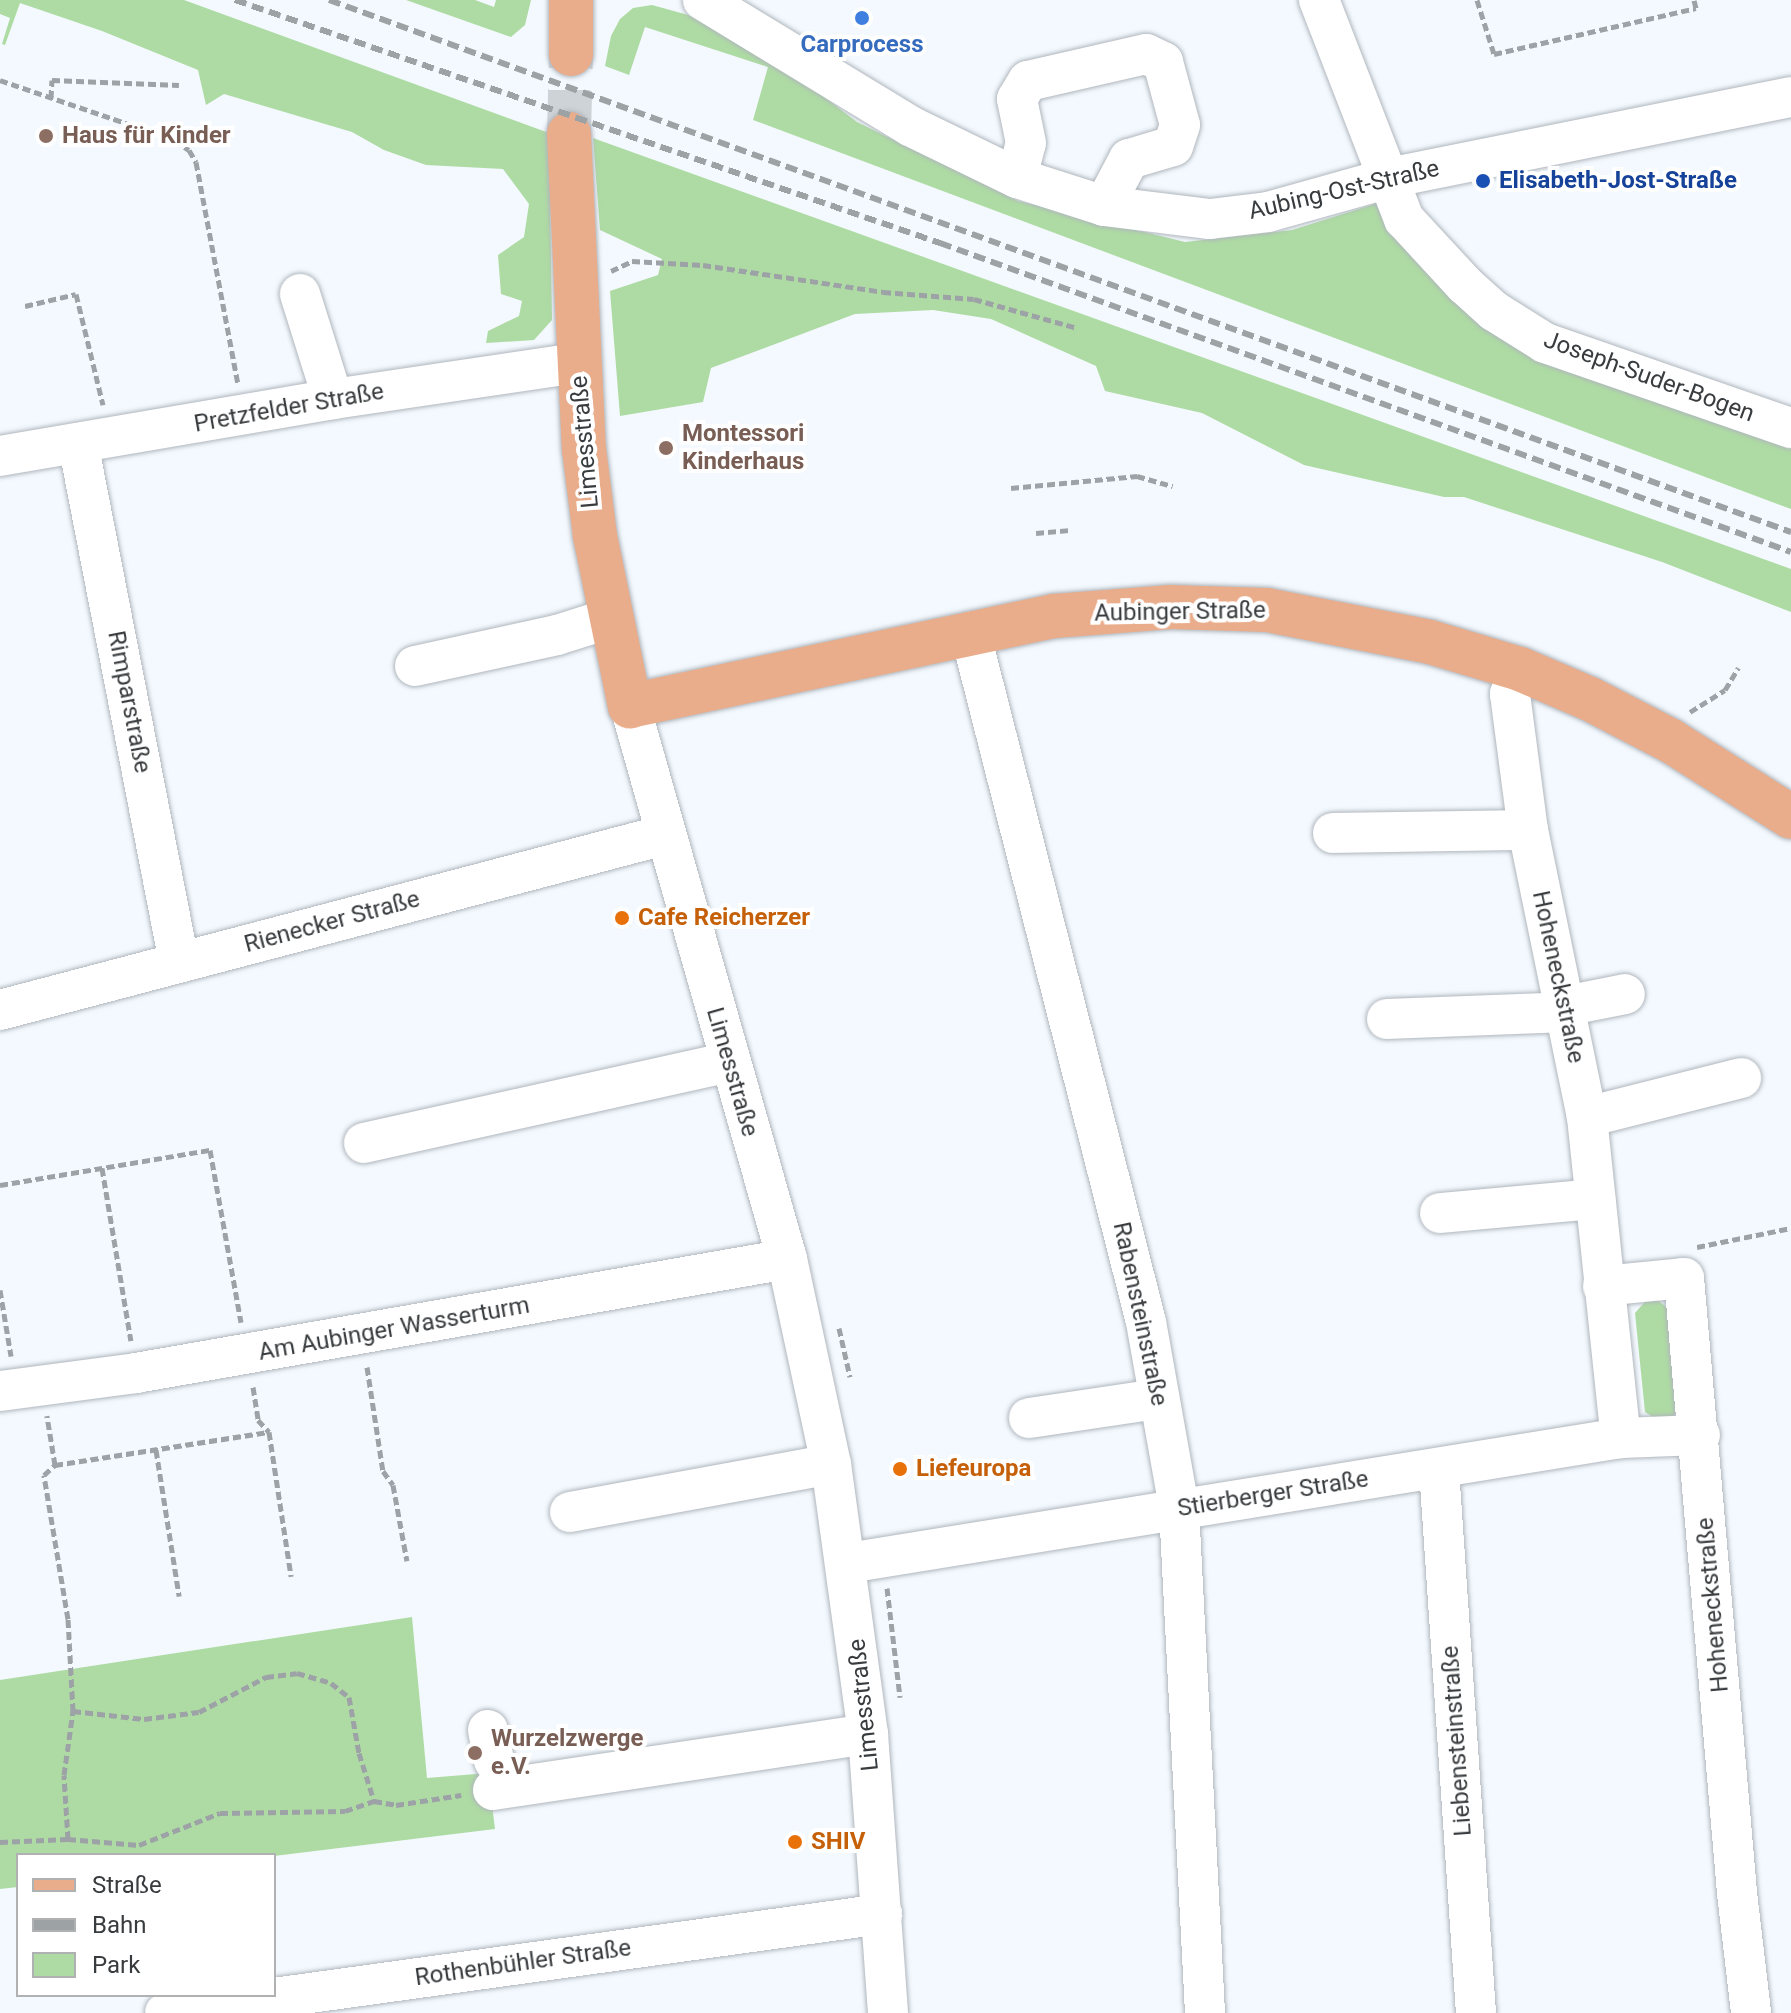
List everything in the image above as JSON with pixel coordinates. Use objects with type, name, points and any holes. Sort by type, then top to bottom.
[{"type":"main road","points":[[571,0],[571,54]]},
{"type":"main road","name":"Limesstraße","points":[[569,134],[578,363],[595,536],[630,706]]},
{"type":"main road","name":"Aubinger Straße","points":[[630,706],[1067,614],[1171,607],[1267,610],[1430,642],[1520,669],[1671,741],[1791,817]]},
{"type":"street","name":"Aubing-Ost-Straße","points":[[703,0],[910,126],[1017,178],[1104,206],[1210,219],[1268,212],[1389,178],[1791,97]]},
{"type":"street","points":[[1319,0],[1389,178]]},
{"type":"street","points":[[1017,178],[1026,143],[1017,99],[1028,81],[1146,54],[1163,62],[1180,125],[1173,146],[1129,159],[1104,206]]},
{"type":"street","name":"Joseph-Suder-Bogen","points":[[1389,178],[1404,219],[1494,311],[1545,343],[1791,428]]},
{"type":"street","points":[[300,294],[333,399]]},
{"type":"street","name":"Pretzfelder Straße","points":[[0,456],[333,399],[578,363]]},
{"type":"street","name":"Rimparstraße","points":[[78,443],[179,962]]},
{"type":"street","points":[[415,666],[557,635],[611,618]]},
{"type":"street","name":"Rabensteinstraße","points":[[970,632],[1146,1322],[1179,1508],[1205,2013]]},
{"type":"street","name":"Hoheneckstraße","points":[[1520,669],[1510,694],[1528,830],[1587,1117],[1621,1438]]},
{"type":"street","name":"Limesstraße","points":[[630,706],[664,835],[787,1259],[831,1464],[848,1563],[868,1734],[888,2013]]},
{"type":"street","points":[[1333,833],[1528,830]]},
{"type":"street","name":"Rienecker Straße","points":[[0,1010],[664,835]]},
{"type":"street","points":[[1387,1019],[1566,1009],[1625,994]]},
{"type":"street","points":[[522,1129],[731,1070]]},
{"type":"street","points":[[364,1143],[731,1070]]},
{"type":"street","points":[[1587,1117],[1741,1078]]},
{"type":"street","points":[[1440,1213],[1595,1199]]},
{"type":"street","name":"Am Aubinger Wasserturm","points":[[19,1388],[136,1373],[787,1259]]},
{"type":"street","points":[[1603,1286],[1684,1278]]},
{"type":"street","name":"Hoheneckstraße","points":[[1684,1278],[1700,1435],[1735,1877],[1751,2013]]},
{"type":"street","points":[[1029,1418],[1158,1399]]},
{"type":"street","name":"Stierberger Straße","points":[[848,1563],[1621,1438],[1700,1435]]},
{"type":"street","points":[[570,1512],[831,1464]]},
{"type":"street","name":"Liebensteinstraße","points":[[1439,1469],[1476,2013]]},
{"type":"street","points":[[488,1730],[494,1760],[504,1777],[506,1788],[868,1734]]},
{"type":"street","name":"Rothenbühler Straße","points":[[165,2013],[882,1914]]},
{"type":"path","points":[[1477,0],[1494,54],[1696,8],[1694,0]]},
{"type":"path","points":[[0,80],[175,140],[189,150],[196,162],[244,416]]},
{"type":"path","points":[[51,98],[52,80],[179,85]]},
{"type":"path","points":[[607,272],[632,261],[703,265],[883,292],[974,299],[1077,328]]},
{"type":"path","points":[[25,306],[76,294],[104,407]]},
{"type":"path","points":[[1011,488],[1137,476],[1173,486]]},
{"type":"path","points":[[1036,533],[1069,530]]},
{"type":"path","points":[[1681,718],[1725,690],[1738,668]]},
{"type":"path","points":[[0,1185],[210,1150],[258,1420],[269,1432],[291,1576]]},
{"type":"path","points":[[102,1168],[136,1373]]},
{"type":"path","points":[[1684,1278],[1680,1251],[1791,1228]]},
{"type":"path","points":[[0,1290],[19,1388],[55,1465]]},
{"type":"path","points":[[362,1334],[383,1471],[393,1485],[407,1561]]},
{"type":"path","points":[[68,1839],[64,1775],[73,1711],[68,1619],[44,1475],[55,1465],[269,1432]]},
{"type":"path","points":[[156,1450],[179,1596]]},
{"type":"path","points":[[73,1711],[144,1719],[199,1712],[266,1677],[297,1673],[331,1683],[349,1697],[359,1753],[374,1801]]},
{"type":"path","points":[[0,1842],[68,1839],[139,1845],[220,1813],[345,1811],[374,1801],[396,1805],[506,1788]]},
{"type":"green space","points":[[0,0],[184,0],[549,133],[552,320],[534,340],[486,343],[488,331],[519,316],[522,301],[501,294],[498,255],[524,237],[529,204],[503,169],[426,165],[384,150],[352,132],[224,94],[206,105],[198,70],[102,31],[20,3],[5,45],[2,44],[10,18],[0,14]]},
{"type":"green space","points":[[406,0],[475,0],[494,7],[496,0],[531,0],[525,25],[511,37]]},
{"type":"green space","points":[[652,5],[710,21],[777,61],[857,122],[1018,201],[1185,242],[1292,230],[1381,202],[1479,324],[1791,445],[1791,509],[753,120],[768,67],[645,27],[629,75],[605,66],[611,36],[620,19],[633,8]]},
{"type":"green space","points":[[593,138],[1791,569],[1791,612],[1662,562],[1464,497],[1444,497],[1304,465],[1202,413],[1105,391],[1096,366],[991,319],[933,310],[855,314],[711,368],[703,402],[620,416],[610,291],[658,275],[662,259],[600,230]]},
{"type":"green space","points":[[1651,1295],[1669,1309],[1680,1408],[1665,1425],[1645,1412],[1635,1313]]},
{"type":"green space","points":[[412,1617],[427,1778],[488,1773],[495,1829],[276,1856],[276,1853],[16,1853],[16,1887],[0,1889],[0,1680]]},
{"type":"tunnel","points":[[569,134],[571,54]]},
{"type":"railway","points":[[235,0],[940,243],[1791,552]]},
{"type":"railway","points":[[329,0],[1791,532]]},
{"type":"place","name":"Carprocess","points":[[862,18]]},
{"type":"place","name":"Haus für Kinder","points":[[46,136]]},
{"type":"place","name":"Elisabeth-Jost-Straße","points":[[1483,181]]},
{"type":"place","name":"Montessori Kinderhaus","points":[[666,448]]},
{"type":"place","name":"Cafe Reicherzer","points":[[622,918]]},
{"type":"place","name":"Liefeuropa","points":[[900,1469]]},
{"type":"place","name":"Wurzelzwerge e.V.","points":[[475,1753]]},
{"type":"place","name":"SHIV","points":[[795,1842]]}]
